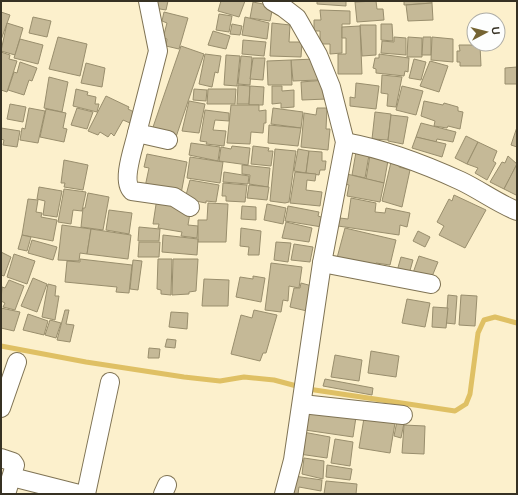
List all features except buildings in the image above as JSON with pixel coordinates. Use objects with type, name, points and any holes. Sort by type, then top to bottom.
[{"type":"street","points":[[148,1],[158,51],[127,178],[129,189],[132,191],[174,197],[190,207]]},
{"type":"street","points":[[272,1],[297,18],[318,55],[332,88],[345,142],[322,263],[307,374],[292,460],[284,494]]},
{"type":"street","points":[[137,133],[168,140]]},
{"type":"street","points":[[345,142],[362,145],[414,161],[462,181],[517,211]]},
{"type":"street","points":[[322,263],[431,284]]},
{"type":"street","points":[[1,408],[17,362]]},
{"type":"street","points":[[86,494],[110,382]]},
{"type":"street","points":[[302,402],[403,415]]},
{"type":"street","points":[[1,458],[13,462],[15,465],[9,486],[79,494]]},
{"type":"waterway","points":[[1,346],[86,362],[184,377],[220,381],[244,377],[274,380],[308,389],[455,411],[466,404],[470,394],[478,333],[484,320],[495,317],[517,323]]}]
